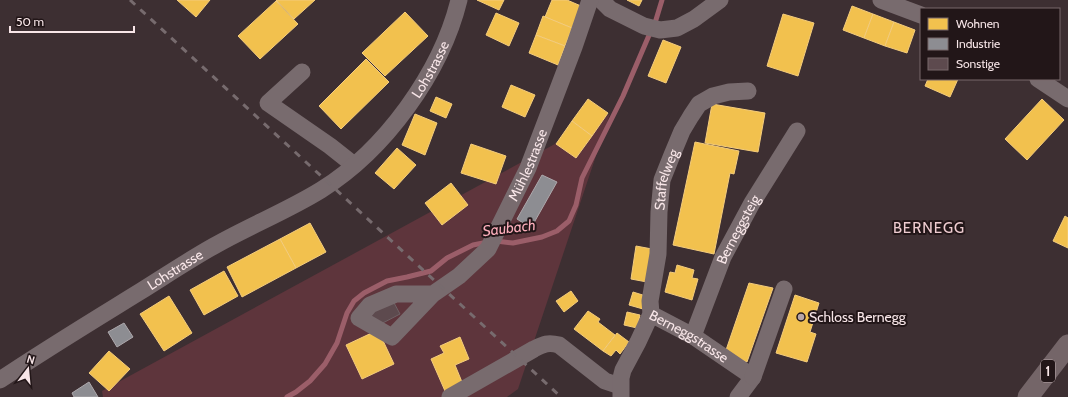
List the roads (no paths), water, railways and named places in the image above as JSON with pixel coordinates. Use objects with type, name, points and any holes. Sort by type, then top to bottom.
[{"type":"main road","name":"1","points":[[1028,397],[1068,345]]},
{"type":"street","name":"Lohstrasse","points":[[0,380],[47,348],[214,246],[321,190],[354,165],[376,145],[398,119],[418,91],[442,50],[455,16],[459,0]]},
{"type":"street","name":"Mühlestrasse","points":[[432,294],[396,294],[370,305],[359,318],[392,338],[432,294],[459,276],[488,249],[528,168],[574,47],[590,0]]},
{"type":"street","points":[[601,0],[610,9],[644,26],[660,30],[677,28],[694,19],[720,0]]},
{"type":"street","points":[[881,0],[920,15]]},
{"type":"street","points":[[302,72],[268,103],[330,146],[354,165]]},
{"type":"street","points":[[1040,80],[1068,99]]},
{"type":"street","name":"Staffelweg","points":[[651,314],[650,301],[658,254],[659,212],[662,180],[682,131],[699,104],[713,96],[729,92],[748,91]]},
{"type":"street","name":"Berneggsteig","points":[[693,336],[723,257],[752,203],[797,131]]},
{"type":"street","points":[[738,397],[752,377],[784,289]]},
{"type":"street","name":"Berneggstrasse","points":[[620,392],[623,370],[651,314],[693,336],[752,377]]},
{"type":"street","name":"Berneggstrasse","points":[[450,397],[543,344],[551,343],[558,344],[620,392]]},
{"type":"waterway","name":"Saubach","points":[[655,23],[662,0]]},
{"type":"waterway","name":"Saubach","points":[[496,241],[513,243],[542,237],[557,231],[569,221],[576,205],[582,178],[623,96],[650,33]]},
{"type":"waterway","name":"Saubach","points":[[287,397],[310,381],[325,364],[337,343],[347,313],[354,301],[364,293],[387,281],[431,271],[447,258],[473,245],[488,242]]},
{"type":"railway","points":[[130,0],[561,397]]},
{"type":"place","name":"Schloss Bernegg","points":[[801,317]]},
{"type":"district","name":"BERNEGG","points":[[929,228]]}]
